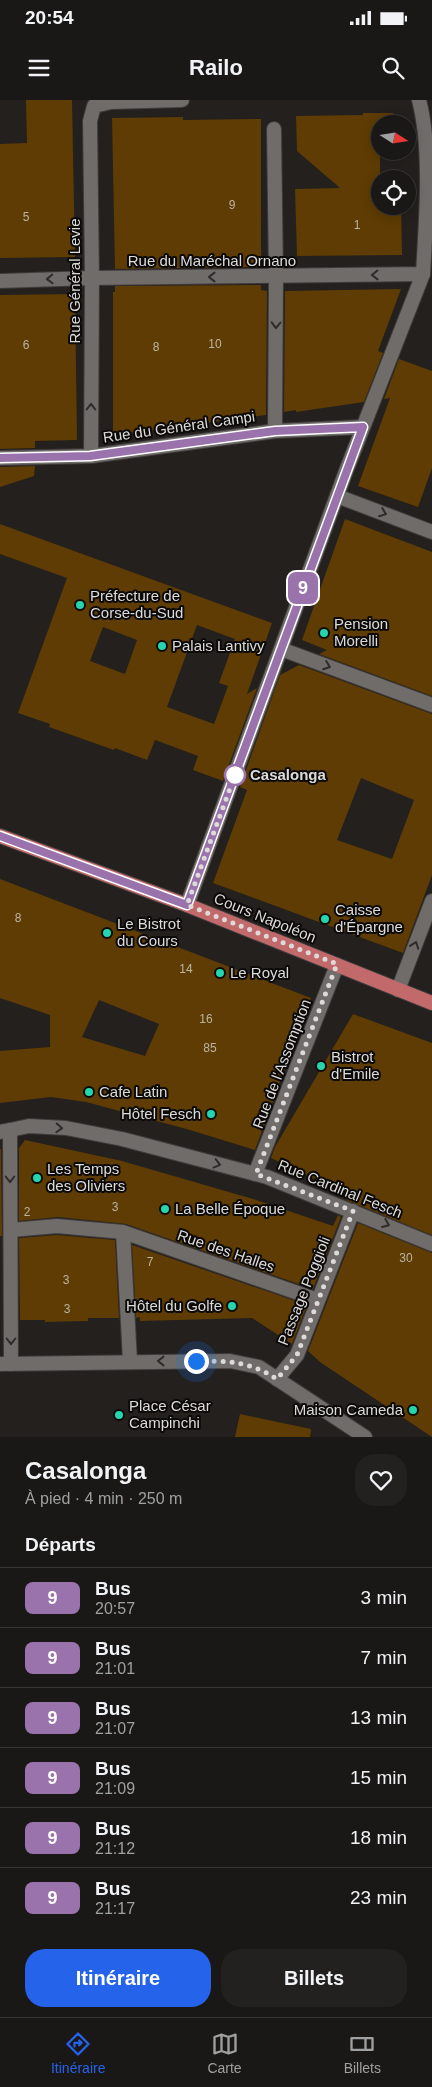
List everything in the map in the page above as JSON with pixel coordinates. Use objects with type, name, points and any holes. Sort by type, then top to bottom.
[{"type":"main road","name":"Cours Napoléon","points":[[0,836],[187,905],[432,1002]]},
{"type":"street","name":"Rue Général Levie","points":[[90,456],[92,278],[90,121],[94,106],[111,102],[182,100]]},
{"type":"street","points":[[187,905],[337,496],[423,274],[429,166],[428,128],[419,100]]},
{"type":"street","points":[[274,129],[276,277],[275,431]]},
{"type":"street","name":"Rue du Maréchal Ornano","points":[[0,281],[423,274]]},
{"type":"street","name":"Rue du Général Campi","points":[[0,458],[90,456],[275,431],[363,427]]},
{"type":"street","points":[[337,496],[432,532]]},
{"type":"street","points":[[281,649],[432,705]]},
{"type":"street","points":[[398,990],[432,901]]},
{"type":"street","name":"Rue de l'Assomption","points":[[256,1174],[337,964]]},
{"type":"street","name":"Rue Cardinal Fesch","points":[[5,1131],[29,1126],[66,1128],[122,1139],[256,1174],[432,1244]]},
{"type":"street","points":[[5,1131],[11,1230],[6,1364],[230,1361],[259,1368],[365,1437]]},
{"type":"street","name":"Passage Poggioli","points":[[277,1379],[297,1355],[353,1211]]},
{"type":"street","name":"Rue des Halles","points":[[11,1230],[57,1226],[123,1232],[318,1300]]},
{"type":"street","points":[[123,1232],[130,1361]]},
{"type":"building","points":[[26,100],[72,100],[75,257],[0,258],[0,144],[27,143]]},
{"type":"building","points":[[363,113],[393,113],[393,115],[371,115],[371,160],[380,160],[380,170],[371,170],[371,215],[401,215],[402,255],[297,256],[295,189],[340,188],[297,151],[296,116],[363,115]]},
{"type":"building","points":[[183,117],[183,120],[261,119],[261,267],[115,269],[112,118]]},
{"type":"building","points":[[261,285],[261,290],[267,291],[266,415],[113,435],[113,292],[115,292],[115,286]]},
{"type":"building","points":[[401,289],[378,351],[383,353],[364,402],[284,412],[285,291]]},
{"type":"building","points":[[75,294],[77,440],[35,441],[35,448],[0,449],[0,295]]},
{"type":"building","points":[[399,359],[432,371],[432,468],[418,507],[358,486],[390,398],[384,399]]},
{"type":"building","points":[[35,466],[34,476],[0,487],[0,467]]},
{"type":"building","points":[[345,519],[432,552],[432,696],[319,654],[327,650],[302,640]]},
{"type":"building","name":"Palais Lantivy","points":[[0,524],[272,623],[247,694],[257,688],[223,781],[193,770],[198,756],[155,740],[147,760],[49,727],[50,724],[18,713],[67,578],[0,554]],"holes":[[[197,625],[235,639],[219,683],[228,686],[214,724],[167,707]],[[103,627],[137,640],[125,674],[90,661]]]},
{"type":"building","points":[[299,665],[432,714],[432,875],[403,953],[213,883],[247,790],[240,787],[280,675]],"holes":[[[361,778],[414,800],[392,859],[337,840]]]},
{"type":"building","points":[[0,879],[311,998],[255,1150],[86,1102],[51,1097],[0,1103],[0,1051],[50,1047],[50,1015],[0,998]],"holes":[[[99,1000],[159,1024],[145,1056],[82,1037]]]},
{"type":"building","points":[[353,1014],[432,1043],[432,1235],[346,1200],[348,1196],[335,1188],[271,1158],[275,1147]]},
{"type":"building","points":[[25,1140],[122,1161],[253,1199],[333,1226],[338,1215],[341,1217],[313,1289],[126,1224],[58,1217],[19,1221],[19,1148]]},
{"type":"building","points":[[1,1149],[2,1236],[0,1236]]},
{"type":"building","points":[[358,1223],[432,1253],[432,1437],[320,1362],[308,1351]]},
{"type":"building","points":[[57,1235],[115,1240],[119,1318],[88,1318],[88,1321],[45,1322],[45,1320],[20,1320],[19,1238]]},
{"type":"building","points":[[132,1245],[307,1305],[292,1344],[252,1318],[140,1321],[140,1317],[136,1318]]},
{"type":"building","points":[[240,1414],[311,1429],[310,1437],[235,1437]]},
{"type":"bus line","name":"9","points":[[0,458],[90,456],[275,431],[363,427],[187,905],[0,836]]},
{"type":"place","name":"Préfecture de Corse-du-Sud","points":[[80,605]]},
{"type":"place","name":"Pension Morelli","points":[[324,633]]},
{"type":"place","name":"Palais Lantivy","points":[[162,646]]},
{"type":"place","name":"Casalonga","points":[[235,775]]},
{"type":"place","name":"Caisse d'Épargne","points":[[325,919]]},
{"type":"place","name":"Le Bistrot du Cours","points":[[107,933]]},
{"type":"place","name":"Le Royal","points":[[220,973]]},
{"type":"place","name":"Bistrot d'Emile","points":[[321,1066]]},
{"type":"place","name":"Cafe Latin","points":[[89,1092]]},
{"type":"place","name":"Hôtel Fesch","points":[[211,1114]]},
{"type":"place","name":"Les Temps des Oliviers","points":[[37,1178]]},
{"type":"place","name":"La Belle Époque","points":[[165,1209]]},
{"type":"place","name":"Hôtel du Golfe","points":[[232,1306]]},
{"type":"place","name":"Maison Cameda","points":[[413,1410]]},
{"type":"place","name":"Place César Campinchi","points":[[119,1415]]},
{"type":"route","points":[[196,1361],[230,1361],[259,1368],[277,1379],[297,1355],[353,1211],[256,1174],[337,964],[187,905],[235,775]]}]
